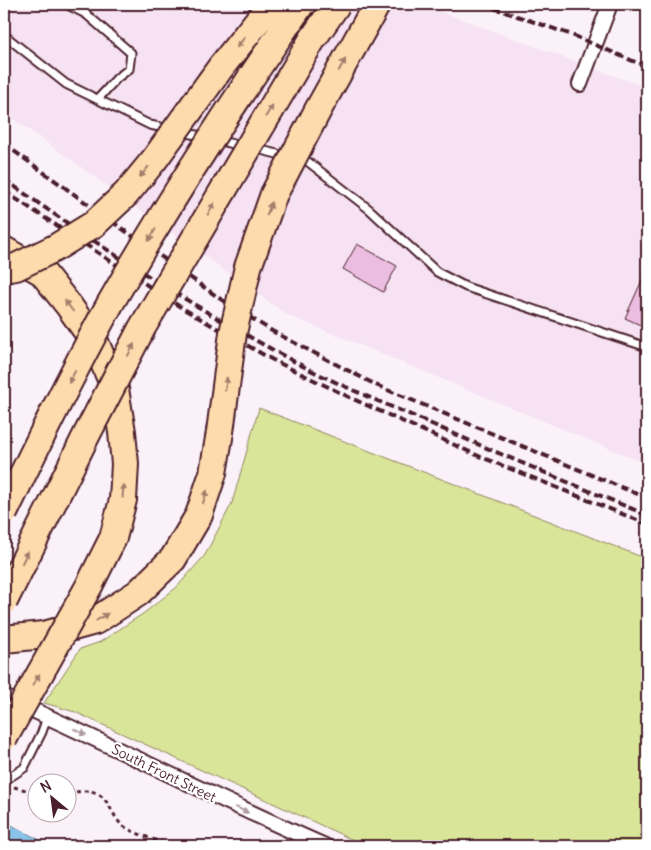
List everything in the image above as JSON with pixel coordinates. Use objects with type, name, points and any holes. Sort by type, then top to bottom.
[{"type":"highway","points":[[4,270],[16,267],[55,248],[78,234],[94,224],[126,194],[154,160],[221,67],[272,4]]},
{"type":"highway","points":[[4,513],[110,305],[196,164],[301,4]]},
{"type":"highway","points":[[4,601],[142,328],[312,40],[337,4]]},
{"type":"highway","points":[[4,639],[44,635],[95,621],[138,593],[174,559],[199,515],[212,473],[220,432],[233,332],[248,267],[271,204],[318,108],[377,4]]},
{"type":"highway","points":[[4,250],[42,272],[96,344],[115,389],[125,464],[123,500],[113,538],[4,738]]},
{"type":"street","points":[[580,84],[610,4]]},
{"type":"street","name":"South Front Street","points":[[4,697],[232,805],[325,846]]},
{"type":"lane","points":[[66,4],[86,14],[131,53],[129,69],[117,78],[98,99]]},
{"type":"lane","points":[[4,35],[66,84],[150,125],[307,161],[369,209],[437,272],[466,287],[647,347]]},
{"type":"lane","points":[[4,781],[24,768],[42,732],[47,717]]},
{"type":"path","points":[[12,786],[28,790]]},
{"type":"path","points":[[78,792],[85,790],[96,793],[106,802],[116,819],[126,828],[173,846]]},
{"type":"shaded area","points":[[4,4],[420,4],[647,88],[647,464],[287,315],[4,112]]},
{"type":"green space","points":[[259,408],[647,559],[647,846],[366,846],[75,712],[44,703],[80,649],[100,642],[144,613],[177,587],[205,555],[232,503]]},
{"type":"water","points":[[4,821],[51,846],[4,846]]},
{"type":"building","points":[[357,244],[397,266],[383,292],[343,269]]},
{"type":"building","points":[[647,269],[647,328],[625,318]]},
{"type":"railway","points":[[482,4],[572,35],[647,67]]},
{"type":"railway","points":[[4,144],[219,298],[272,331],[378,386],[647,498]]},
{"type":"railway","points":[[4,179],[141,272],[300,365],[367,396],[647,515]]},
{"type":"railway","points":[[4,191],[182,308],[271,359],[351,398],[481,457],[647,524]]}]
